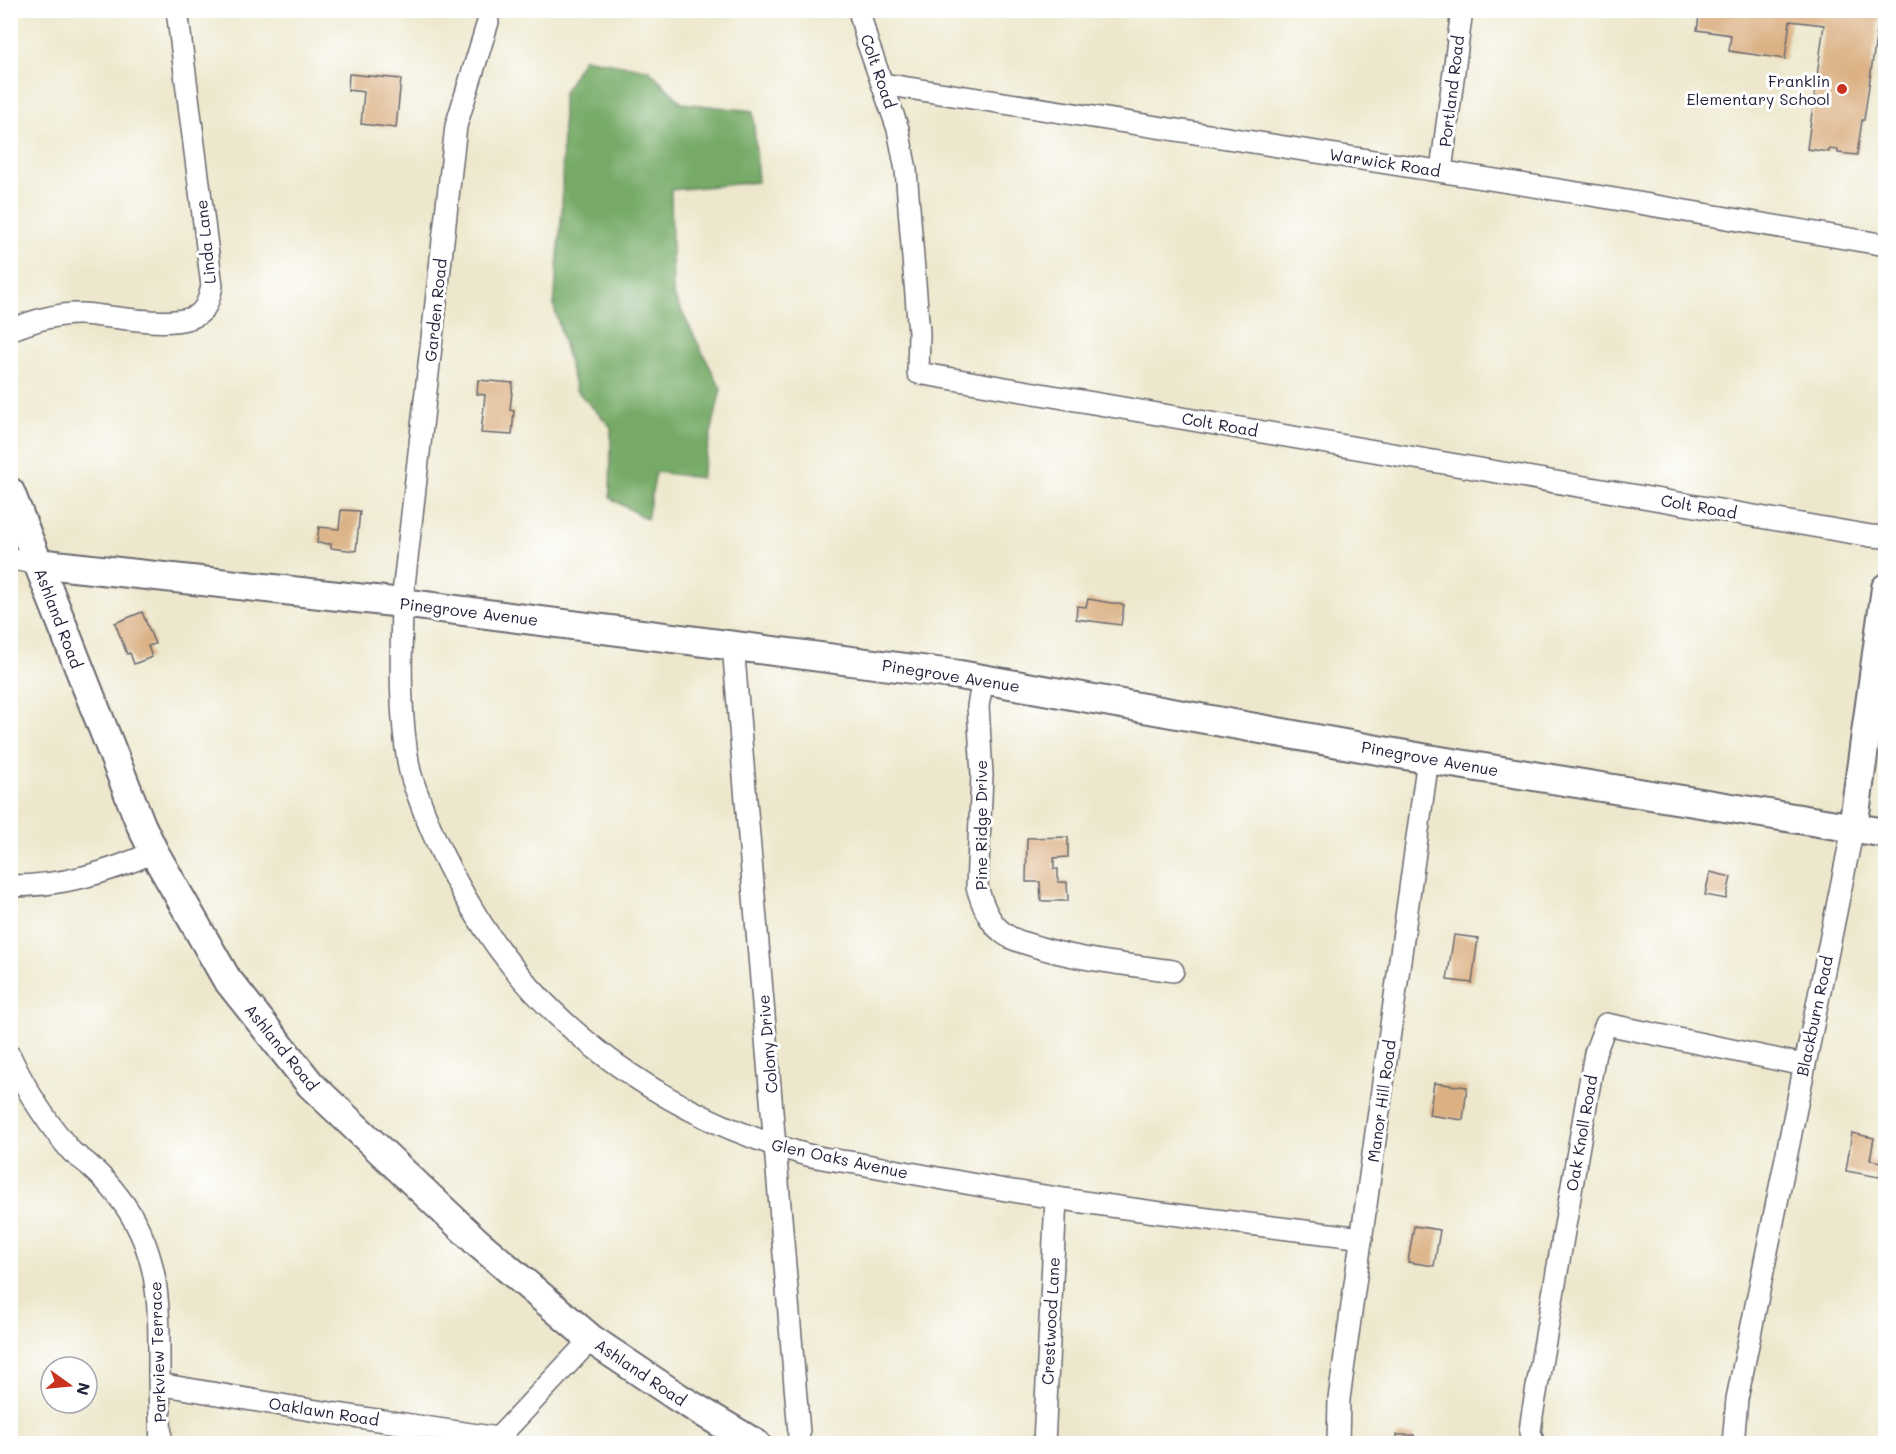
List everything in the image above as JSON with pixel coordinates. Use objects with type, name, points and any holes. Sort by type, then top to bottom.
[{"type":"street","name":"Linda Lane","points":[[10,330],[29,322],[55,316],[80,314],[184,321],[195,317],[203,310],[212,285],[177,10]]},
{"type":"street","name":"Colt Road","points":[[859,10],[867,41],[898,129],[906,170],[919,333],[918,373],[1886,537]]},
{"type":"street","name":"Portland Road","points":[[1441,171],[1462,10]]},
{"type":"street","name":"Garden Road","points":[[402,603],[456,126],[474,62],[489,22]]},
{"type":"street","name":"Warwick Road","points":[[883,84],[1441,171],[1886,245]]},
{"type":"street","name":"Ashland Road","points":[[10,492],[24,561],[141,825],[226,978],[311,1085],[478,1243],[591,1340],[679,1398],[756,1443]]},
{"type":"street","name":"Pinegrove Avenue","points":[[24,561],[402,603],[983,679],[1428,759],[1886,833]]},
{"type":"street","name":"Blackburn Road","points":[[1733,1443],[1737,1399],[1853,828],[1886,588]]},
{"type":"street","name":"Glen Oaks Avenue","points":[[402,603],[402,683],[409,769],[428,824],[453,877],[483,927],[518,974],[558,1017],[602,1055],[650,1089],[701,1117],[755,1140],[800,1154],[1056,1199],[1362,1238]]},
{"type":"street","name":"Colony Drive","points":[[733,645],[799,1433],[798,1443]]},
{"type":"street","name":"Pine Ridge Drive","points":[[983,679],[978,706],[982,775],[977,887],[982,904],[993,923],[1015,940],[1054,952],[1173,971]]},
{"type":"street","name":"Manor Hill Road","points":[[1338,1443],[1339,1399],[1428,759]]},
{"type":"street","points":[[10,886],[61,883],[92,876],[123,866],[154,852]]},
{"type":"street","name":"Oak Knoll Road","points":[[1534,1443],[1530,1432],[1534,1404],[1595,1053],[1606,1024],[1804,1065]]},
{"type":"street","name":"Parkview Terrace","points":[[10,1056],[41,1112],[74,1153],[90,1166],[119,1197],[141,1233],[149,1253],[158,1294],[161,1443]]},
{"type":"street","name":"Crestwood Lane","points":[[1044,1443],[1056,1199]]},
{"type":"street","name":"Oaklawn Road","points":[[159,1384],[498,1441],[591,1340]]},
{"type":"green space","points":[[584,58],[649,70],[682,103],[753,111],[758,182],[671,190],[673,294],[721,389],[701,478],[656,472],[647,519],[610,498],[611,427],[576,390],[554,306],[562,209],[563,93]]},
{"type":"building","name":"Franklin Elementary School","points":[[1700,10],[1880,10],[1857,155],[1838,153],[1838,150],[1829,149],[1829,152],[1807,149],[1824,25],[1790,21],[1785,59],[1729,51],[1731,35],[1697,30]]},
{"type":"building","points":[[349,74],[401,79],[396,128],[361,124],[364,92],[348,90]]},
{"type":"building","points":[[478,380],[513,383],[510,410],[514,411],[512,435],[481,433],[485,395],[477,394]]},
{"type":"building","points":[[341,510],[360,511],[356,551],[331,548],[331,544],[317,543],[319,527],[339,529]]},
{"type":"building","points":[[1088,599],[1124,605],[1121,625],[1076,619],[1077,606],[1086,607]]},
{"type":"building","points":[[142,612],[155,644],[148,646],[152,657],[134,664],[130,653],[127,654],[115,623]]},
{"type":"building","points":[[1068,837],[1068,857],[1054,858],[1054,869],[1058,869],[1058,882],[1067,882],[1068,901],[1041,901],[1040,882],[1026,882],[1027,838]]},
{"type":"building","points":[[1710,872],[1731,877],[1726,899],[1705,895]]},
{"type":"building","points":[[1454,935],[1478,938],[1472,983],[1447,980]]},
{"type":"building","points":[[1434,1083],[1467,1087],[1463,1120],[1429,1115]]},
{"type":"building","points":[[1852,1133],[1874,1138],[1870,1160],[1883,1162],[1879,1177],[1846,1171]]},
{"type":"building","points":[[1414,1226],[1440,1230],[1434,1266],[1408,1262]]},
{"type":"building","points":[[1397,1435],[1414,1435],[1414,1444],[1397,1444]]},
{"type":"place","name":"Franklin Elementary School","points":[[1842,89]]}]
